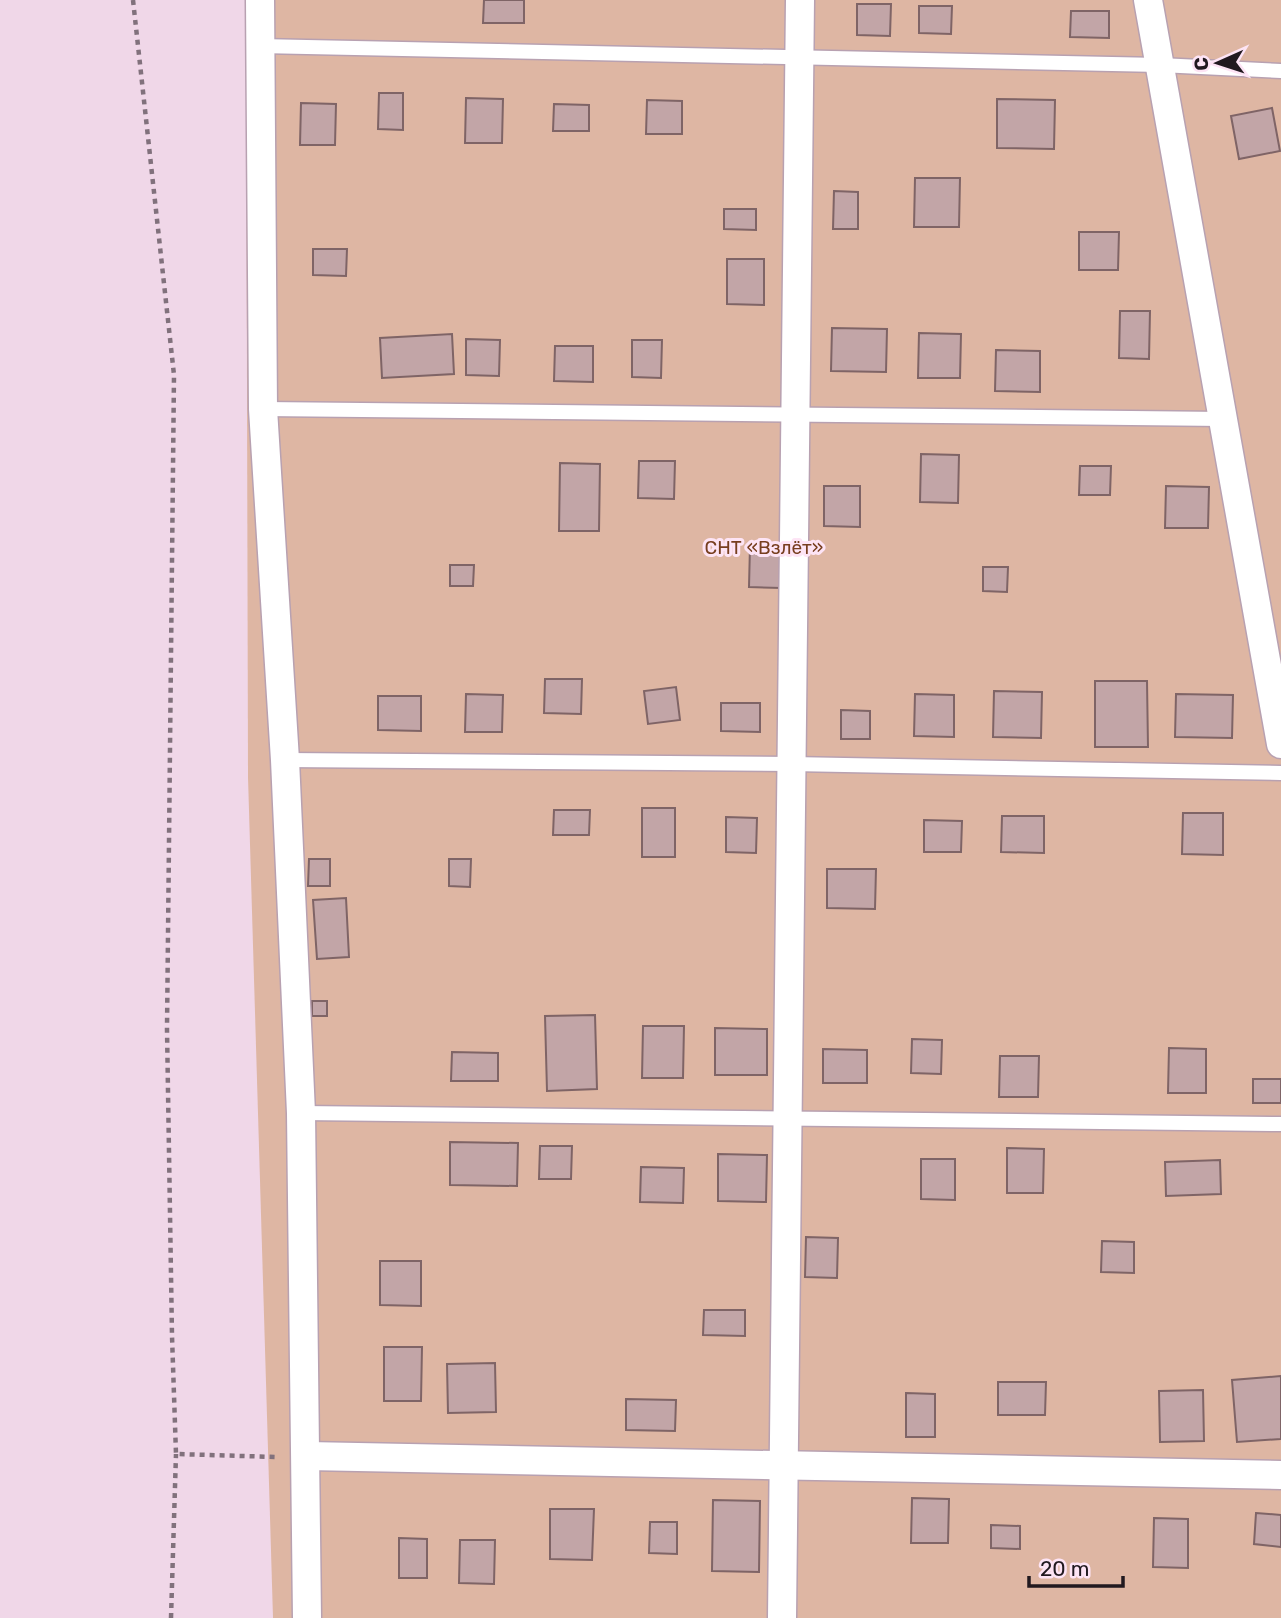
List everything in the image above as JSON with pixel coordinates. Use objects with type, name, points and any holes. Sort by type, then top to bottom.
[{"type":"street","points":[[260,0],[263,409],[285,760],[301,1113],[307,1618]]},
{"type":"street","points":[[782,1618],[800,0]]},
{"type":"street","points":[[1148,0],[1281,744]]},
{"type":"street","points":[[307,1456],[1281,1475]]},
{"type":"lane","points":[[259,46],[1160,65],[1281,71]]},
{"type":"lane","points":[[263,409],[1223,419]]},
{"type":"lane","points":[[285,760],[792,764],[1281,773]]},
{"type":"lane","points":[[301,1113],[1281,1124]]},
{"type":"path","points":[[133,0],[174,375],[167,1029],[176,1454],[171,1618]]},
{"type":"path","points":[[176,1454],[307,1456]]},
{"type":"green space","name":"СНТ «Взлёт»","points":[[246,0],[1281,0],[1281,1618],[273,1618],[248,777]]},
{"type":"building","points":[[484,0],[524,0],[524,23],[483,23]]},
{"type":"building","points":[[857,4],[891,4],[890,36],[857,35]]},
{"type":"building","points":[[919,6],[952,6],[951,34],[919,33]]},
{"type":"building","points":[[1071,11],[1109,11],[1109,38],[1070,37]]},
{"type":"building","points":[[379,93],[403,93],[403,130],[378,129]]},
{"type":"building","points":[[466,98],[503,99],[502,143],[465,143]]},
{"type":"building","points":[[997,99],[1055,100],[1054,149],[997,148]]},
{"type":"building","points":[[647,100],[682,101],[682,134],[646,134]]},
{"type":"building","points":[[301,103],[336,104],[335,145],[300,145]]},
{"type":"building","points":[[554,104],[589,105],[589,131],[553,131]]},
{"type":"building","points":[[1272,108],[1280,151],[1239,159],[1231,116]]},
{"type":"building","points":[[915,178],[960,178],[959,227],[914,227]]},
{"type":"building","points":[[834,191],[858,192],[858,229],[833,229]]},
{"type":"building","points":[[724,209],[756,209],[756,230],[724,229]]},
{"type":"building","points":[[1079,232],[1119,232],[1118,270],[1079,270]]},
{"type":"building","points":[[313,249],[347,249],[346,276],[313,275]]},
{"type":"building","points":[[727,259],[764,259],[764,305],[727,304]]},
{"type":"building","points":[[1120,311],[1150,311],[1149,359],[1119,358]]},
{"type":"building","points":[[832,328],[887,329],[886,372],[831,371]]},
{"type":"building","points":[[919,333],[961,334],[960,378],[918,378]]},
{"type":"building","points":[[452,334],[454,374],[382,378],[380,338]]},
{"type":"building","points":[[466,339],[500,340],[499,376],[466,375]]},
{"type":"building","points":[[632,340],[662,340],[661,378],[632,377]]},
{"type":"building","points":[[555,346],[593,346],[593,382],[554,381]]},
{"type":"building","points":[[996,350],[1040,351],[1040,392],[995,391]]},
{"type":"building","points":[[921,454],[959,455],[958,503],[920,502]]},
{"type":"building","points":[[639,461],[675,461],[674,499],[638,498]]},
{"type":"building","points":[[560,463],[600,464],[599,531],[559,531]]},
{"type":"building","points":[[1080,466],[1111,466],[1110,495],[1079,495]]},
{"type":"building","points":[[824,486],[860,486],[860,527],[824,526]]},
{"type":"building","points":[[1166,486],[1209,487],[1208,528],[1165,528]]},
{"type":"building","points":[[750,546],[781,546],[781,588],[749,587]]},
{"type":"building","points":[[450,565],[474,565],[473,586],[450,586]]},
{"type":"building","points":[[983,567],[1008,567],[1007,592],[983,591]]},
{"type":"building","points":[[545,679],[582,679],[581,714],[544,713]]},
{"type":"building","points":[[1095,681],[1147,681],[1148,747],[1095,747]]},
{"type":"building","points":[[676,687],[680,720],[648,724],[644,691]]},
{"type":"building","points":[[994,691],[1042,692],[1041,738],[993,737]]},
{"type":"building","points":[[466,694],[503,695],[502,732],[465,732]]},
{"type":"building","points":[[915,694],[954,695],[954,737],[914,736]]},
{"type":"building","points":[[1176,694],[1233,695],[1232,738],[1175,737]]},
{"type":"building","points":[[378,696],[421,696],[421,731],[378,730]]},
{"type":"building","points":[[721,703],[760,703],[760,732],[721,731]]},
{"type":"building","points":[[841,710],[870,711],[870,739],[841,739]]},
{"type":"building","points":[[642,808],[675,808],[675,857],[642,857]]},
{"type":"building","points":[[554,810],[590,810],[589,835],[553,835]]},
{"type":"building","points":[[1183,813],[1223,813],[1223,855],[1182,854]]},
{"type":"building","points":[[1002,816],[1044,816],[1044,853],[1001,852]]},
{"type":"building","points":[[726,817],[757,818],[756,853],[726,852]]},
{"type":"building","points":[[924,820],[962,821],[961,852],[924,852]]},
{"type":"building","points":[[309,859],[330,859],[330,886],[308,886]]},
{"type":"building","points":[[449,859],[471,859],[470,887],[449,886]]},
{"type":"building","points":[[827,869],[876,869],[875,909],[827,908]]},
{"type":"building","points":[[346,898],[349,957],[317,959],[313,900]]},
{"type":"building","points":[[312,1001],[327,1001],[327,1016],[312,1016]]},
{"type":"building","points":[[595,1015],[597,1089],[547,1091],[545,1016]]},
{"type":"building","points":[[643,1026],[684,1026],[683,1078],[642,1078]]},
{"type":"building","points":[[715,1028],[767,1029],[767,1075],[715,1075]]},
{"type":"building","points":[[912,1039],[942,1040],[941,1074],[911,1073]]},
{"type":"building","points":[[1169,1048],[1206,1049],[1206,1093],[1168,1093]]},
{"type":"building","points":[[823,1049],[867,1050],[867,1083],[823,1083]]},
{"type":"building","points":[[452,1052],[498,1053],[498,1081],[451,1081]]},
{"type":"building","points":[[1000,1056],[1039,1056],[1038,1097],[999,1097]]},
{"type":"building","points":[[1253,1079],[1281,1079],[1281,1103],[1253,1103]]},
{"type":"building","points":[[450,1142],[518,1143],[517,1186],[450,1185]]},
{"type":"building","points":[[540,1146],[572,1146],[571,1179],[539,1179]]},
{"type":"building","points":[[1007,1148],[1044,1149],[1043,1193],[1007,1193]]},
{"type":"building","points":[[718,1154],[767,1155],[766,1202],[718,1201]]},
{"type":"building","points":[[921,1159],[955,1159],[955,1200],[921,1199]]},
{"type":"building","points":[[1220,1160],[1221,1194],[1166,1196],[1165,1162]]},
{"type":"building","points":[[641,1167],[684,1168],[683,1203],[640,1202]]},
{"type":"building","points":[[806,1237],[838,1238],[837,1278],[805,1277]]},
{"type":"building","points":[[1102,1241],[1134,1242],[1134,1273],[1101,1272]]},
{"type":"building","points":[[380,1261],[421,1261],[421,1306],[380,1305]]},
{"type":"building","points":[[704,1310],[745,1310],[745,1336],[703,1335]]},
{"type":"building","points":[[384,1347],[422,1347],[421,1401],[384,1401]]},
{"type":"building","points":[[495,1363],[496,1412],[448,1413],[447,1364]]},
{"type":"building","points":[[1281,1376],[1281,1439],[1237,1442],[1232,1380]]},
{"type":"building","points":[[998,1382],[1046,1382],[1045,1415],[998,1415]]},
{"type":"building","points":[[1203,1390],[1204,1441],[1160,1442],[1159,1391]]},
{"type":"building","points":[[906,1393],[935,1394],[935,1437],[906,1437]]},
{"type":"building","points":[[626,1399],[676,1400],[675,1431],[626,1430]]},
{"type":"building","points":[[912,1498],[949,1499],[948,1543],[911,1543]]},
{"type":"building","points":[[713,1500],[760,1501],[759,1572],[712,1571]]},
{"type":"building","points":[[550,1509],[594,1509],[592,1560],[550,1559]]},
{"type":"building","points":[[1256,1513],[1281,1515],[1281,1547],[1254,1544]]},
{"type":"building","points":[[1154,1518],[1188,1519],[1188,1568],[1153,1567]]},
{"type":"building","points":[[650,1522],[677,1522],[677,1554],[649,1553]]},
{"type":"building","points":[[991,1525],[1020,1526],[1020,1549],[991,1548]]},
{"type":"building","points":[[399,1538],[427,1539],[427,1578],[399,1578]]},
{"type":"building","points":[[460,1540],[495,1540],[494,1584],[459,1583]]}]
